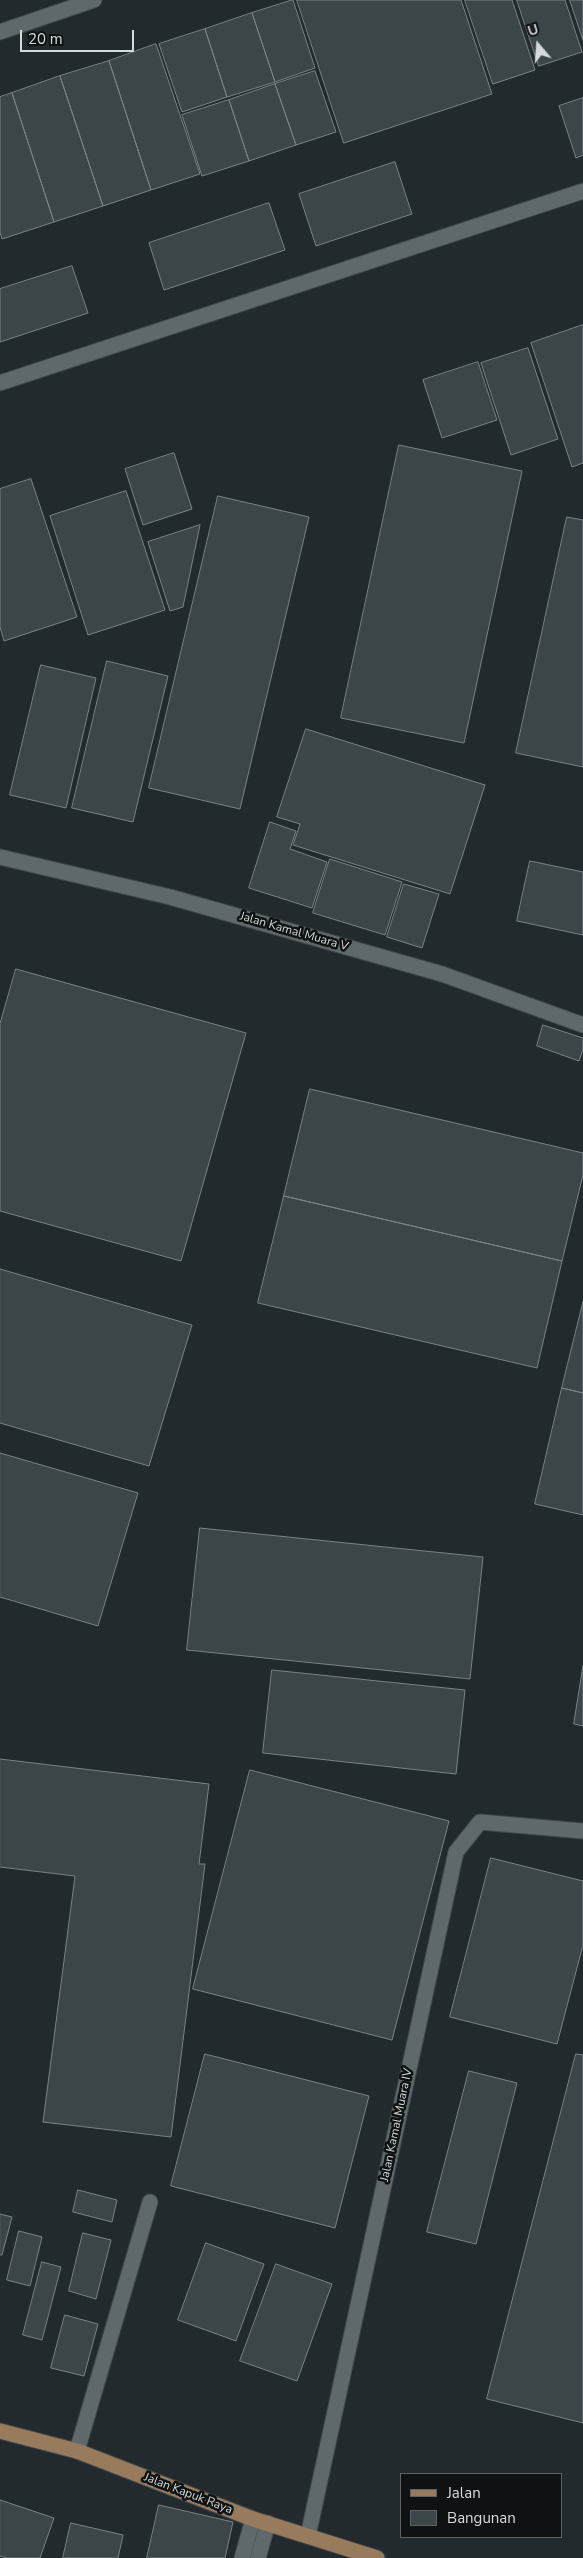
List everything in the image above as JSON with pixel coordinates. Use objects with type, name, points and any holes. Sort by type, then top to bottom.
[{"type":"main road","name":"Jalan Kapuk Raya","points":[[0,2431],[77,2451],[253,2519],[376,2558]]},
{"type":"street","points":[[0,32],[94,0]]},
{"type":"street","points":[[0,383],[583,191]]},
{"type":"street","name":"Jalan Kamal Muara V","points":[[0,857],[170,897],[432,971],[583,1025]]},
{"type":"street","name":"Jalan Kamal Muara IV","points":[[308,2536],[456,1852],[480,1822],[583,1831]]},
{"type":"street","points":[[77,2451],[150,2202]]},
{"type":"street","points":[[242,2558],[253,2519]]},
{"type":"street","points":[[258,2558],[268,2524]]},
{"type":"building","points":[[293,0],[315,68],[275,82],[252,13]]},
{"type":"building","points":[[297,0],[461,0],[492,94],[344,143]]},
{"type":"building","points":[[465,0],[512,0],[535,70],[493,84]]},
{"type":"building","points":[[517,0],[565,0],[582,52],[539,66]]},
{"type":"building","points":[[570,0],[583,0],[583,40]]},
{"type":"building","points":[[252,13],[275,82],[227,97],[205,29]]},
{"type":"building","points":[[205,29],[227,97],[182,112],[159,44]]},
{"type":"building","points":[[156,44],[200,174],[151,190],[109,61]]},
{"type":"building","points":[[109,61],[151,190],[103,206],[60,76]]},
{"type":"building","points":[[315,71],[336,132],[296,145],[275,84]]},
{"type":"building","points":[[60,76],[103,206],[54,222],[12,93]]},
{"type":"building","points":[[275,84],[296,145],[249,161],[229,100]]},
{"type":"building","points":[[12,93],[54,222],[2,239],[0,232],[0,97]]},
{"type":"building","points":[[583,98],[583,155],[576,158],[559,106]]},
{"type":"building","points":[[229,100],[249,161],[202,176],[182,115]]},
{"type":"building","points":[[395,162],[412,214],[316,246],[299,194]]},
{"type":"building","points":[[269,203],[285,250],[164,290],[149,243]]},
{"type":"building","points":[[72,266],[88,313],[0,342],[0,289]]},
{"type":"building","points":[[583,325],[583,463],[572,467],[531,343]]},
{"type":"building","points":[[528,348],[558,439],[511,455],[481,363]]},
{"type":"building","points":[[478,362],[497,420],[442,438],[423,380]]},
{"type":"building","points":[[399,445],[522,471],[464,743],[341,718]]},
{"type":"building","points":[[174,453],[192,509],[143,525],[125,469]]},
{"type":"building","points":[[31,479],[77,617],[4,641],[0,627],[0,489]]},
{"type":"building","points":[[126,491],[165,610],[88,635],[50,516]]},
{"type":"building","points":[[218,496],[309,517],[240,809],[149,788]]},
{"type":"building","points":[[567,517],[583,520],[583,767],[516,753]]},
{"type":"building","points":[[200,525],[183,607],[170,611],[148,542]]},
{"type":"building","points":[[107,661],[168,676],[133,822],[72,808]]},
{"type":"building","points":[[41,665],[96,678],[66,808],[10,795]]},
{"type":"building","points":[[306,729],[485,785],[450,894],[293,845],[300,824],[277,817]]},
{"type":"building","points":[[270,822],[296,831],[290,849],[327,862],[312,908],[249,888]]},
{"type":"building","points":[[330,859],[402,882],[385,935],[313,913]]},
{"type":"building","points":[[530,861],[583,872],[583,935],[517,921]]},
{"type":"building","points":[[404,884],[439,894],[422,948],[387,937]]},
{"type":"building","points":[[16,969],[246,1033],[181,1261],[0,1211],[0,1024]]},
{"type":"building","points":[[543,1025],[583,1038],[583,1049],[579,1061],[537,1046]]},
{"type":"building","points":[[310,1089],[583,1153],[583,1175],[562,1261],[284,1196]]},
{"type":"building","points":[[284,1196],[562,1261],[537,1368],[258,1303]]},
{"type":"building","points":[[0,1269],[192,1325],[149,1466],[0,1423]]},
{"type":"building","points":[[583,1302],[583,1393],[562,1388]]},
{"type":"building","points":[[562,1388],[583,1393],[583,1515],[535,1504]]},
{"type":"building","points":[[0,1453],[138,1493],[98,1626],[0,1597]]},
{"type":"building","points":[[200,1528],[483,1557],[470,1679],[187,1650]]},
{"type":"building","points":[[583,1666],[583,1726],[574,1724]]},
{"type":"building","points":[[272,1670],[465,1690],[456,1774],[263,1753]]},
{"type":"building","points":[[0,1759],[209,1784],[199,1864],[205,1864],[171,2137],[43,2122],[75,1876],[0,1867]]},
{"type":"building","points":[[250,1770],[449,1821],[392,2040],[193,1989]]},
{"type":"building","points":[[491,1858],[583,1881],[583,1945],[557,2044],[450,2017]]},
{"type":"building","points":[[205,2054],[369,2096],[335,2228],[171,2186]]},
{"type":"building","points":[[576,2054],[583,2055],[583,2423],[487,2399]]},
{"type":"building","points":[[469,2071],[517,2083],[476,2244],[427,2232]]},
{"type":"building","points":[[78,2190],[117,2200],[112,2222],[73,2212]]},
{"type":"building","points":[[0,2214],[12,2217],[2,2255],[0,2255]]},
{"type":"building","points":[[19,2231],[42,2237],[30,2286],[7,2280]]},
{"type":"building","points":[[83,2233],[111,2240],[96,2299],[69,2291]]},
{"type":"building","points":[[206,2243],[264,2264],[236,2341],[178,2320]]},
{"type":"building","points":[[42,2262],[61,2267],[42,2340],[23,2335]]},
{"type":"building","points":[[276,2264],[332,2284],[297,2381],[240,2361]]},
{"type":"building","points":[[65,2315],[98,2324],[84,2376],[51,2368]]},
{"type":"building","points":[[0,2500],[54,2518],[40,2558],[7,2558],[0,2556]]},
{"type":"building","points":[[159,2505],[233,2522],[225,2558],[147,2558]]},
{"type":"building","points":[[71,2523],[123,2535],[118,2558],[63,2558]]}]
